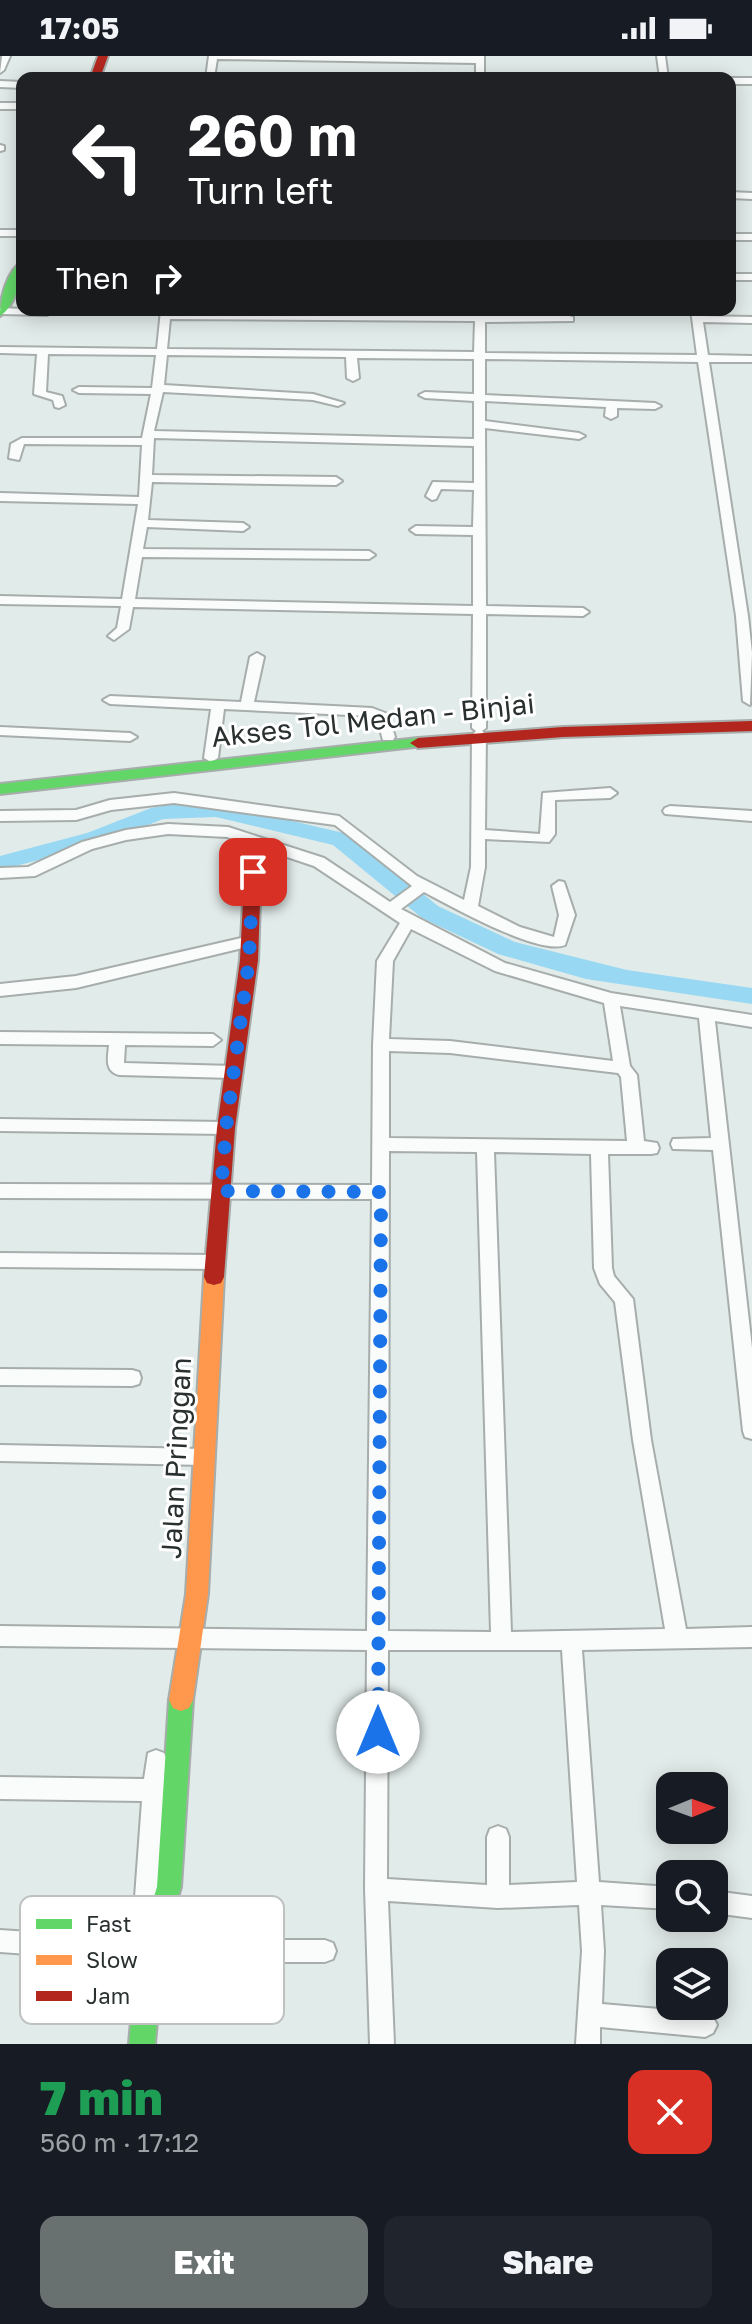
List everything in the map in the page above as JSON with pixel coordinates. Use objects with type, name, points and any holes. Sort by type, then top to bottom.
[{"type":"main road","points":[[0,311],[16,278]]},
{"type":"main road","name":"Akses Tol Medan - Binjai","points":[[0,781],[302,751],[388,737],[751,710]]},
{"type":"main road","name":"Akses Tol Medan - Binjai","points":[[593,724],[752,726]]},
{"type":"main road","name":"Akses Tol Medan - Binjai","points":[[0,789],[479,732]]},
{"type":"main road","name":"Jalan Pringgan","points":[[166,1896],[169,1887],[187,1637],[197,1594],[221,1191],[250,941],[254,843]]},
{"type":"main road","name":"Jalan Pringgan","points":[[142,2044],[144,2024]]},
{"type":"street","points":[[0,70],[6,56]]},
{"type":"street","points":[[213,56],[480,58]]},
{"type":"street","points":[[114,636],[123,629],[142,523],[148,478],[148,438],[158,389],[166,316]]},
{"type":"street","points":[[470,908],[478,867],[480,316]]},
{"type":"street","points":[[516,316],[569,319]]},
{"type":"street","points":[[697,316],[751,710]]},
{"type":"street","points":[[715,316],[752,320]]},
{"type":"street","points":[[0,350],[752,359]]},
{"type":"street","points":[[43,351],[40,394],[58,398],[59,405]]},
{"type":"street","points":[[351,356],[353,378]]},
{"type":"street","points":[[79,390],[158,389],[313,397],[338,403]]},
{"type":"street","points":[[425,395],[612,410],[655,406]]},
{"type":"street","points":[[479,424],[579,436]]},
{"type":"street","points":[[15,458],[17,444],[22,441],[148,438],[479,443]]},
{"type":"street","points":[[148,478],[336,481]]},
{"type":"street","points":[[432,496],[437,485],[479,487]]},
{"type":"street","points":[[0,497],[145,501]]},
{"type":"street","points":[[142,523],[243,527]]},
{"type":"street","points":[[416,530],[480,531]]},
{"type":"street","points":[[136,553],[369,555]]},
{"type":"street","points":[[0,600],[583,612]]},
{"type":"street","points":[[247,705],[257,657]]},
{"type":"street","points":[[110,700],[378,713],[383,717],[388,737]]},
{"type":"street","points":[[211,758],[218,704]]},
{"type":"street","points":[[0,731],[130,737]]},
{"type":"street","points":[[477,834],[544,839],[548,834],[548,796],[610,793]]},
{"type":"street","points":[[0,816],[76,815],[110,805],[167,798],[329,818],[339,821],[420,887],[515,931],[556,943],[560,941],[567,915],[559,886]]},
{"type":"street","points":[[670,811],[752,816]]},
{"type":"street","points":[[0,873],[30,872],[87,845],[168,829],[228,832],[319,862],[398,912],[487,961],[611,999],[752,1021]]},
{"type":"street","points":[[382,2044],[376,1889],[381,1045],[385,961],[398,912],[420,887]]},
{"type":"street","points":[[0,990],[76,982],[250,941]]},
{"type":"street","points":[[381,1144],[643,1148],[629,1075],[622,1068],[611,999]]},
{"type":"street","points":[[706,1012],[752,1431]]},
{"type":"street","points":[[0,1038],[213,1040]]},
{"type":"street","points":[[117,1039],[119,1069],[233,1072]]},
{"type":"street","points":[[381,1045],[450,1047],[622,1068]]},
{"type":"street","points":[[0,1125],[226,1128]]},
{"type":"street","points":[[679,1144],[722,1144]]},
{"type":"street","points":[[485,1147],[501,1642]]},
{"type":"street","points":[[599,1148],[603,1268],[606,1279],[624,1299],[642,1440],[677,1637]]},
{"type":"street","points":[[0,1191],[381,1192]]},
{"type":"street","points":[[0,1260],[216,1262]]},
{"type":"street","points":[[0,1377],[132,1378]]},
{"type":"street","points":[[0,1453],[204,1457]]},
{"type":"street","points":[[0,1636],[379,1637],[501,1642],[752,1637]]},
{"type":"street","points":[[571,1639],[591,1893],[591,2015],[588,2044]]},
{"type":"street","points":[[146,1896],[156,1760]]},
{"type":"street","points":[[0,1788],[154,1790]]},
{"type":"street","points":[[498,1837],[498,1897]]},
{"type":"street","points":[[376,1889],[498,1897],[591,1893],[656,1897]]},
{"type":"street","points":[[728,1904],[752,1907]]},
{"type":"street","points":[[0,1941],[20,1943]]},
{"type":"street","points":[[284,1951],[325,1951]]},
{"type":"street","points":[[591,2015],[705,2025]]},
{"type":"waterway","points":[[0,863],[93,839],[159,813],[185,809],[216,810],[340,839],[430,912],[506,948],[586,970],[752,996]]},
{"type":"traffic: fast","points":[[0,312],[16,278]]},
{"type":"traffic: fast","points":[[0,789],[418,743]]},
{"type":"traffic: fast","points":[[166,1896],[181,1700]]},
{"type":"traffic: fast","points":[[142,2044],[144,2024]]},
{"type":"traffic: slow","points":[[181,1700],[197,1594],[214,1277]]},
{"type":"traffic: jam","points":[[97,72],[103,56]]},
{"type":"traffic: jam","points":[[418,743],[563,732],[752,726]]},
{"type":"traffic: jam","points":[[214,1277],[226,1128],[249,960],[254,843]]},
{"type":"route","points":[[253,872],[249,960],[236,1045],[221,1191],[381,1192],[378,1732]]}]
